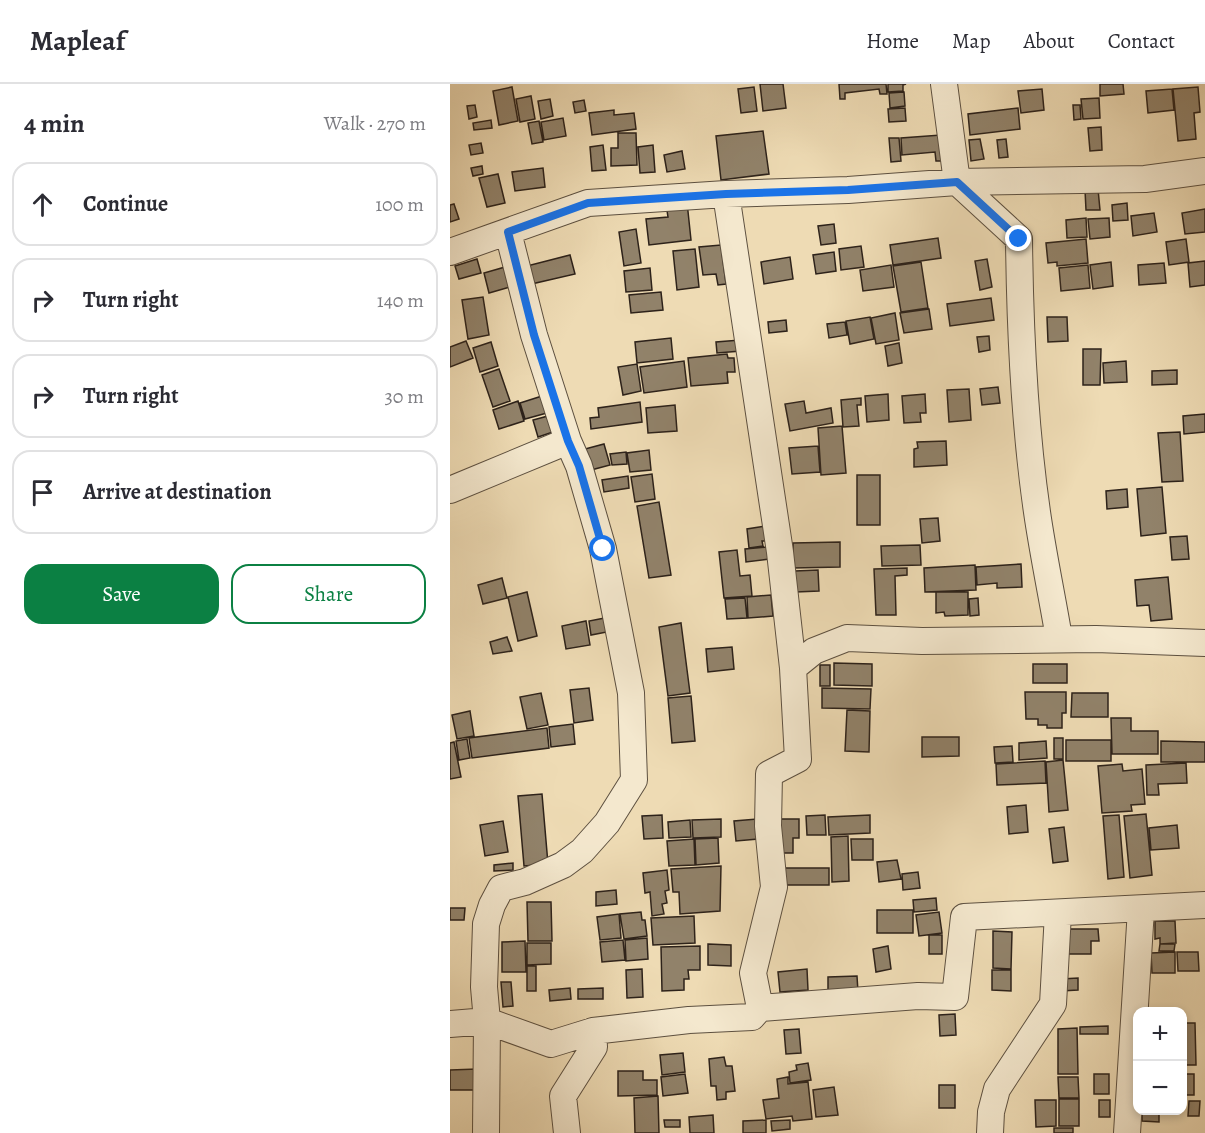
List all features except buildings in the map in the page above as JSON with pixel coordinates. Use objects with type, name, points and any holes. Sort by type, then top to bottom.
[{"type":"street","points":[[944,84],[957,182],[1019,239],[1021,343],[1030,443],[1037,511],[1059,638]]},
{"type":"street","points":[[450,252],[588,203],[957,182],[1145,179],[1205,171]]},
{"type":"street","points":[[726,194],[780,552],[793,668],[798,759],[769,774],[768,826],[774,887],[753,973],[760,1008]]},
{"type":"street","points":[[486,1133],[487,1021],[484,987],[486,924],[492,905],[501,888],[525,882],[563,865],[582,851],[608,823],[634,780],[632,693],[603,549],[579,466],[568,441],[534,335],[508,232]]},
{"type":"street","points":[[450,490],[568,441]]},
{"type":"street","points":[[793,668],[814,651],[847,638],[922,641],[1059,638],[1205,643]]},
{"type":"street","points":[[450,1024],[487,1021],[551,1044],[593,1031],[689,1020],[752,1017],[760,1008],[918,996],[955,997],[964,917],[1205,905]]},
{"type":"street","points":[[1127,1133],[1141,909]]},
{"type":"street","points":[[990,1133],[991,1112],[997,1089],[1053,1004],[1058,913]]},
{"type":"street","points":[[566,1133],[563,1096],[594,1047],[593,1031]]},
{"type":"route","points":[[603,549],[579,466],[568,441],[534,335],[508,232],[588,203],[957,182],[1019,239]]}]
